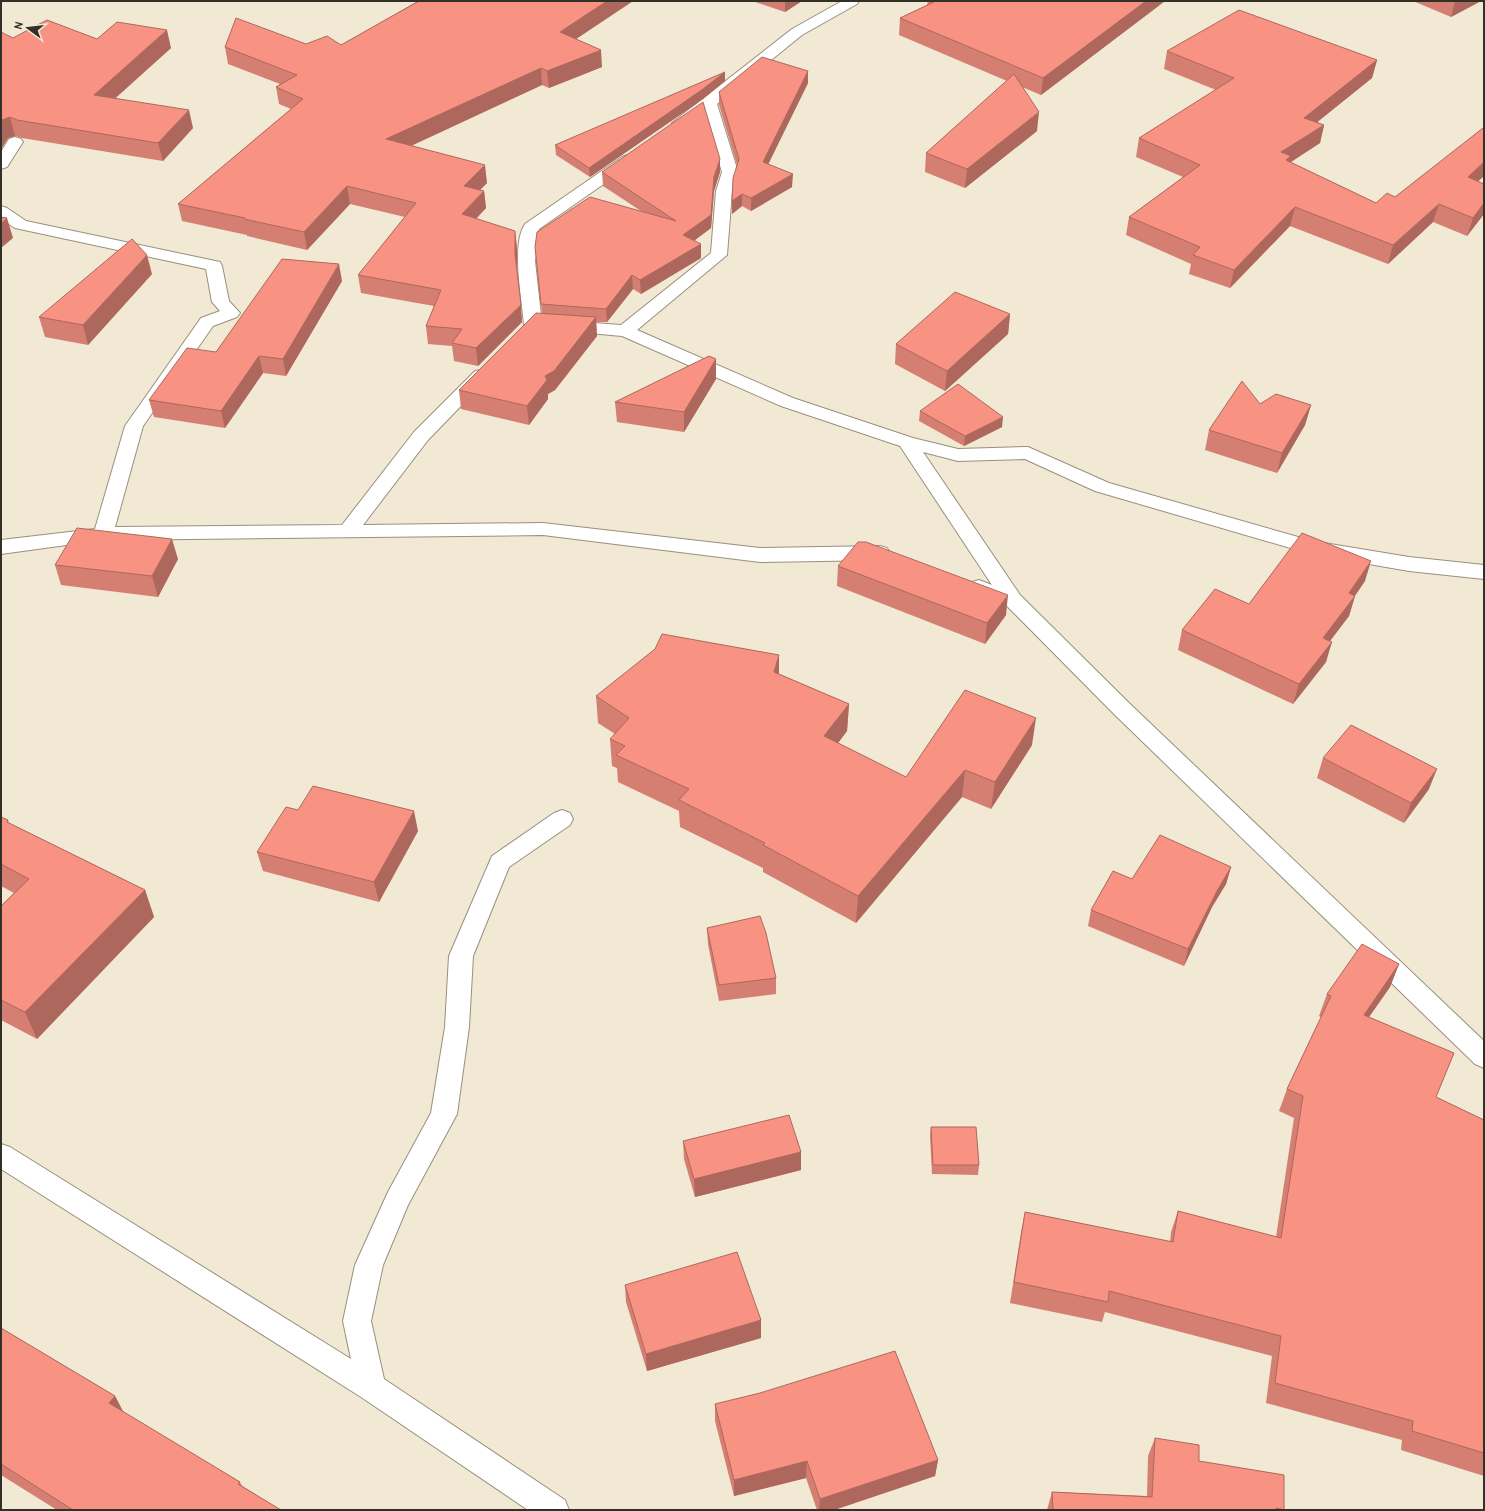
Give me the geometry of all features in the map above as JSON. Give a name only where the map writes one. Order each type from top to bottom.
[{"type":"street","points":[[671,130],[709,103],[797,32],[852,1]]},
{"type":"street","points":[[625,330],[719,255],[724,191],[730,172],[709,103]]},
{"type":"street","points":[[1,164],[15,142]]},
{"type":"street","points":[[639,152],[531,227],[527,238],[527,329],[625,330],[787,402],[907,442],[958,455],[1028,452],[1102,487],[1311,547],[1409,564],[1484,572]]},
{"type":"street","points":[[1,211],[21,225],[214,266],[221,302],[231,313],[207,322],[134,426],[103,534]]},
{"type":"street","points":[[347,532],[422,436],[494,363]]},
{"type":"street","points":[[907,442],[1013,600],[1122,709],[1484,1057]]},
{"type":"street","points":[[1,547],[103,534],[543,529],[760,555],[892,553],[899,556]]},
{"type":"street","points":[[963,581],[1013,600]]},
{"type":"street","points":[[371,1387],[356,1321],[369,1265],[397,1200],[444,1114],[457,1027],[460,956],[500,862],[562,819]]},
{"type":"street","points":[[1,1155],[371,1387],[554,1510]]},
{"type":"building","points":[[419,1],[607,1],[560,32],[601,50],[547,71],[541,68],[386,139],[485,165],[464,186],[484,191],[462,214],[515,231],[515,254],[521,305],[476,348],[452,343],[462,329],[426,326],[441,290],[358,275],[416,203],[347,186],[304,232],[178,204],[303,99],[276,87],[297,75],[225,47],[236,18],[306,44],[327,36],[341,45]]},
{"type":"building","points":[[931,1],[1146,1],[1043,78],[900,18],[934,2]]},
{"type":"building","points":[[1239,10],[1377,60],[1304,118],[1324,125],[1281,152],[1291,156],[1286,160],[1376,203],[1387,193],[1395,197],[1483,128],[1484,162],[1468,177],[1484,184],[1484,203],[1473,218],[1439,204],[1393,245],[1295,207],[1234,270],[1193,255],[1200,247],[1129,217],[1200,165],[1139,138],[1234,78],[1167,51]]},
{"type":"building","points":[[47,20],[97,39],[117,22],[167,30],[94,95],[189,110],[158,143],[17,120],[10,117],[2,120],[1,122],[1,32],[13,38]]},
{"type":"building","points":[[762,57],[808,71],[763,162],[793,174],[751,198],[742,194],[732,201],[733,178],[739,159],[719,92]]},
{"type":"building","points":[[725,72],[703,89],[589,168],[555,145]]},
{"type":"building","points":[[1014,74],[1039,112],[967,169],[926,153]]},
{"type":"building","points":[[703,102],[720,159],[714,177],[711,215],[683,235],[701,244],[640,280],[632,275],[606,309],[541,304],[535,247],[537,232],[590,197],[676,221],[602,172]]},
{"type":"building","points":[[1,217],[7,218],[1,224]]},
{"type":"building","points":[[132,239],[147,255],[83,325],[39,317]]},
{"type":"building","points":[[282,259],[339,264],[283,359],[259,356],[221,411],[149,400],[187,348],[216,352]]},
{"type":"building","points":[[955,292],[1010,314],[947,371],[896,344]]},
{"type":"building","points":[[536,313],[596,317],[554,371],[545,376],[547,380],[527,406],[459,390]]},
{"type":"building","points":[[709,356],[716,359],[684,412],[615,402]]},
{"type":"building","points":[[1242,381],[1260,404],[1276,394],[1311,405],[1282,453],[1209,430]]},
{"type":"building","points":[[958,384],[1003,417],[965,436],[920,411]]},
{"type":"building","points":[[77,528],[172,539],[152,576],[55,565]]},
{"type":"building","points":[[1302,533],[1371,561],[1349,593],[1355,596],[1323,638],[1332,642],[1299,684],[1182,630],[1215,589],[1249,604]]},
{"type":"building","points":[[858,542],[866,542],[1008,595],[987,623],[838,566]]},
{"type":"building","points":[[662,634],[779,655],[774,672],[849,704],[824,736],[906,777],[965,690],[1036,718],[995,782],[965,770],[858,896],[763,845],[765,843],[679,800],[689,789],[616,755],[625,746],[610,739],[629,718],[596,696],[655,649]]},
{"type":"building","points":[[1351,725],[1437,769],[1411,803],[1323,758]]},
{"type":"building","points":[[313,786],[414,811],[374,882],[257,852],[286,807],[298,810]]},
{"type":"building","points":[[1,817],[8,820],[7,822],[145,890],[25,1012],[1,1000],[1,906],[29,879],[1,864]]},
{"type":"building","points":[[1160,835],[1231,867],[1217,891],[1188,949],[1091,910],[1113,871],[1132,879]]},
{"type":"building","points":[[760,916],[766,933],[776,978],[719,985],[707,928]]},
{"type":"building","points":[[1362,944],[1399,964],[1364,1015],[1454,1053],[1436,1097],[1484,1120],[1484,1453],[1412,1431],[1413,1421],[1275,1383],[1281,1336],[1109,1291],[1108,1302],[1014,1282],[1025,1212],[1173,1242],[1178,1211],[1281,1238],[1303,1096],[1287,1089],[1331,996],[1327,994]]},
{"type":"building","points":[[789,1115],[801,1152],[694,1179],[683,1141]]},
{"type":"building","points":[[931,1127],[976,1127],[979,1165],[933,1165]]},
{"type":"building","points":[[737,1252],[761,1320],[646,1354],[625,1285]]},
{"type":"building","points":[[1,1328],[115,1396],[109,1403],[240,1482],[238,1484],[281,1510],[73,1510],[1,1464]]},
{"type":"building","points":[[895,1351],[938,1460],[820,1499],[807,1461],[734,1480],[715,1404],[760,1393]]},
{"type":"building","points":[[1155,1438],[1199,1445],[1199,1461],[1284,1475],[1284,1510],[1276,1508],[1276,1510],[1053,1510],[1052,1492],[1152,1497]]}]
